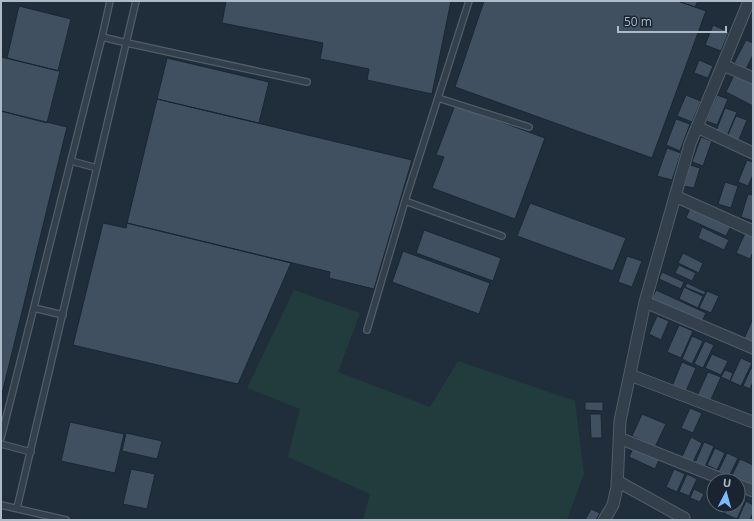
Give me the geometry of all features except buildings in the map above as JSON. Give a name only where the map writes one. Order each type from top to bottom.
[{"type":"street","points":[[604,520],[613,505],[617,487],[620,421],[645,302],[690,144],[749,1]]},
{"type":"street","points":[[723,65],[753,78]]},
{"type":"street","points":[[697,127],[753,153]]},
{"type":"street","points":[[675,196],[753,231]]},
{"type":"street","points":[[645,302],[753,348]]},
{"type":"street","points":[[630,375],[753,422]]},
{"type":"street","points":[[619,438],[707,473]]},
{"type":"street","points":[[617,481],[684,518]]},
{"type":"lane","points":[[1,438],[110,1]]},
{"type":"lane","points":[[17,508],[136,1]]},
{"type":"lane","points":[[367,330],[469,1]]},
{"type":"lane","points":[[102,37],[307,82]]},
{"type":"lane","points":[[438,98],[529,127]]},
{"type":"lane","points":[[71,161],[98,168]]},
{"type":"lane","points":[[406,201],[502,236]]},
{"type":"lane","points":[[34,308],[63,315]]},
{"type":"lane","points":[[1,444],[31,452]]},
{"type":"lane","points":[[1,505],[51,518],[66,520]]},
{"type":"green space","points":[[294,290],[360,313],[338,372],[430,407],[458,361],[575,401],[584,474],[567,520],[363,520],[370,494],[288,457],[300,409],[247,388]]}]
